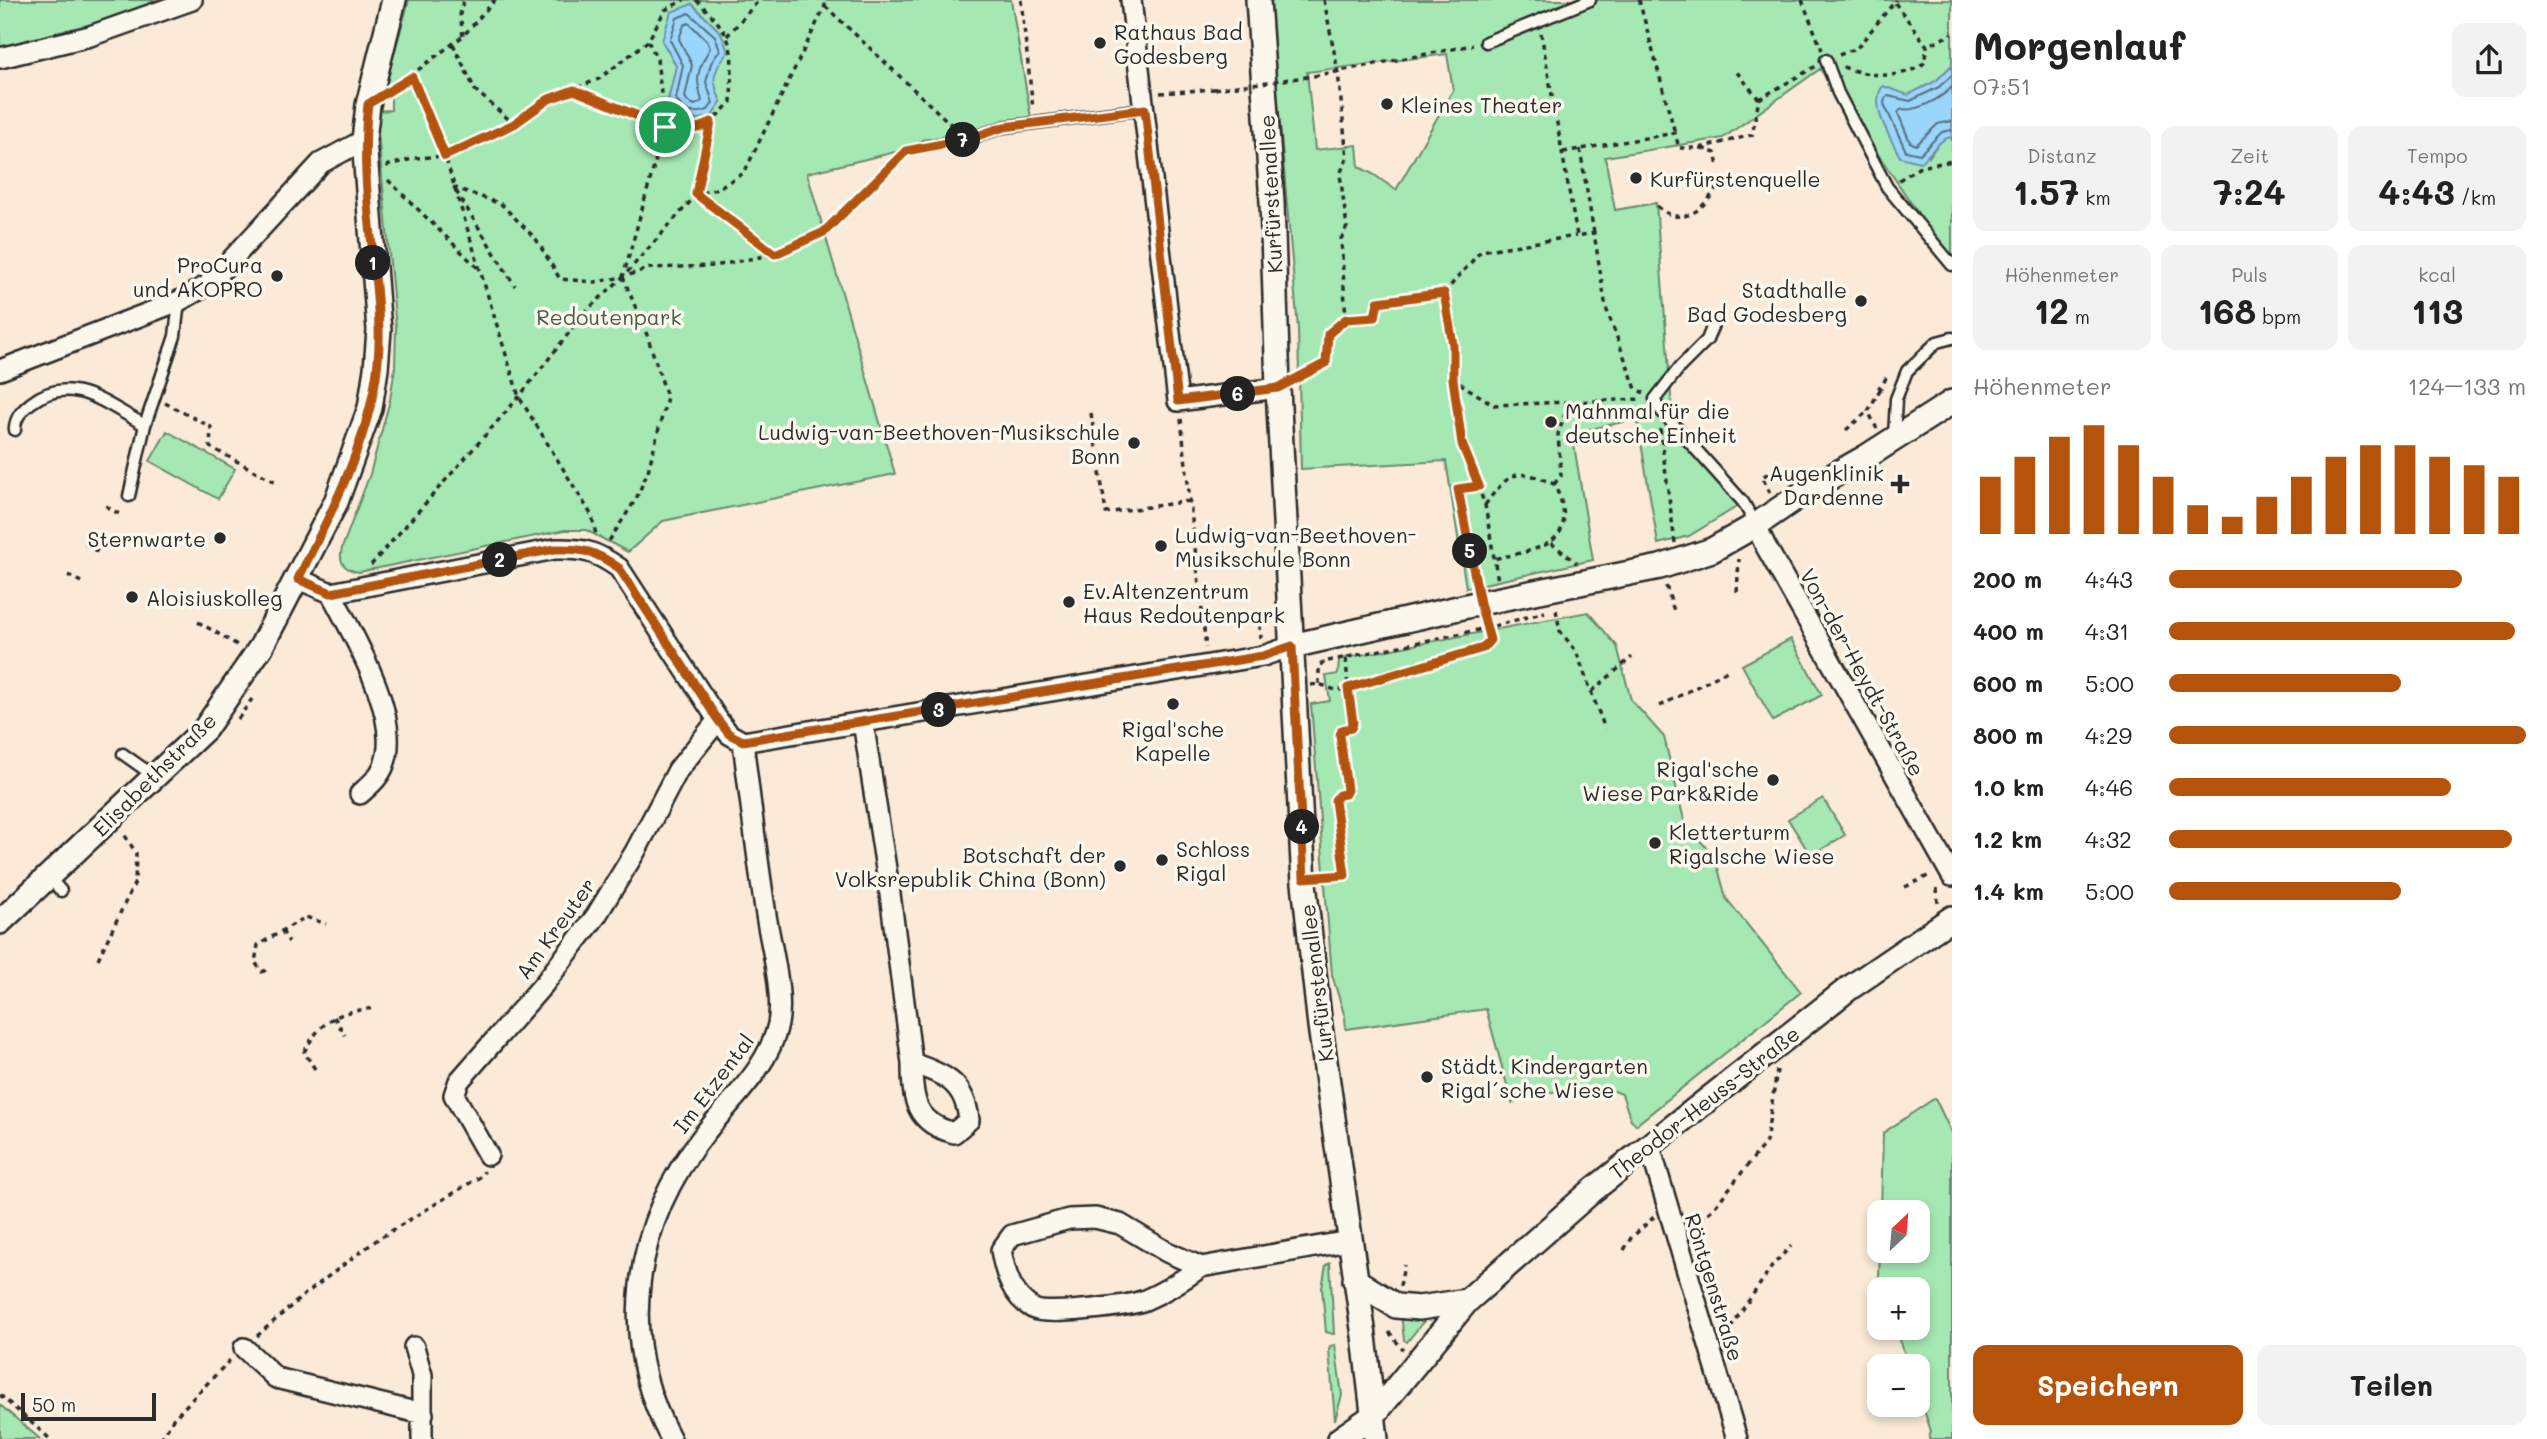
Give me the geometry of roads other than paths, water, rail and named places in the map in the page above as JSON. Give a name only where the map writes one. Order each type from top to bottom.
[{"type":"street","points":[[0,58],[90,36],[192,0]]},
{"type":"street","name":"Elisabethstraße","points":[[0,922],[55,884],[110,819],[205,729],[261,647],[336,502],[370,408],[379,330],[364,140],[368,104],[394,0]]},
{"type":"street","points":[[1131,0],[1178,401],[1278,388]]},
{"type":"street","name":"Kurfürstenallee","points":[[1258,0],[1272,202],[1278,388],[1304,878],[1320,1026],[1376,1439]]},
{"type":"street","points":[[0,370],[179,301],[208,285],[321,163],[364,140]]},
{"type":"street","points":[[298,579],[340,592],[555,549],[578,548],[600,554],[619,568],[718,720],[729,734],[743,741],[1263,656],[1292,646],[1480,603],[1671,564],[1712,550],[1756,525],[1952,402]]},
{"type":"street","name":"Von-der-Heydt-Straße","points":[[1756,525],[1952,877]]},
{"type":"street","points":[[340,592],[384,712],[389,738],[387,758],[380,774],[360,794]]},
{"type":"street","name":"Am Kreuter","points":[[488,1155],[454,1095],[459,1081],[544,984],[596,916],[635,852],[678,770],[718,720]]},
{"type":"street","points":[[863,722],[890,894],[912,1063]]},
{"type":"street","name":"Im Etzental","points":[[671,1439],[642,1363],[638,1307],[641,1268],[652,1225],[665,1194],[688,1155],[758,1069],[773,1041],[778,1022],[779,996],[754,841],[743,741]]},
{"type":"street","name":"Theodor-Heuss-Straße","points":[[1340,1439],[1373,1416],[1466,1301],[1593,1191],[1848,989],[1952,918]]},
{"type":"street","name":"Röntgenstraße","points":[[1650,1147],[1737,1439]]},
{"type":"street","points":[[1201,1266],[1167,1252],[1120,1224],[1095,1218],[1069,1219],[1012,1235],[1001,1250],[1005,1275],[1019,1297],[1035,1310],[1054,1313],[1142,1301],[1179,1284],[1201,1266],[1349,1241]]},
{"type":"street","points":[[1355,1280],[1396,1306],[1419,1308],[1466,1301]]},
{"type":"street","points":[[414,1347],[422,1375],[422,1439]]},
{"type":"street","points":[[244,1348],[276,1378],[423,1414]]},
{"type":"lane","points":[[1486,42],[1590,0]]},
{"type":"lane","points":[[1826,61],[1838,93],[1887,187],[1952,265]]},
{"type":"lane","points":[[968,139],[1004,127],[1144,102]]},
{"type":"lane","points":[[129,496],[145,425],[175,336],[179,301]]},
{"type":"lane","points":[[1713,325],[1707,340],[1680,368],[1656,403],[1743,502],[1756,525]]},
{"type":"lane","points":[[1890,441],[1896,399],[1907,370],[1937,342],[1952,338]]},
{"type":"lane","points":[[15,430],[15,424],[26,407],[58,388],[79,390],[145,425]]},
{"type":"lane","points":[[123,754],[154,776]]},
{"type":"water","points":[[692,4],[721,33],[728,52],[715,76],[721,102],[712,116],[697,120],[682,117],[668,101],[676,66],[662,41],[671,12]]},
{"type":"water","points":[[1952,65],[1952,137],[1943,140],[1920,162],[1900,157],[1879,112],[1879,94],[1883,86],[1908,95],[1936,81]]},
{"type":"place","name":"Rathaus Bad Godesberg","points":[[1100,43]]},
{"type":"place","name":"Kleines Theater","points":[[1387,104]]},
{"type":"place","name":"Kurfürstenquelle","points":[[1636,178]]},
{"type":"place","name":"ProCura und AKOPRO","points":[[277,276]]},
{"type":"place","name":"Stadthalle Bad Godesberg","points":[[1861,301]]},
{"type":"place","name":"Mahnmal für die deutsche Einheit","points":[[1551,422]]},
{"type":"place","name":"Ludwig-van-Beethoven-Musikschule Bonn","points":[[1134,443]]},
{"type":"place","name":"Augenklinik Dardenne","points":[[1900,484]]},
{"type":"place","name":"Sternwarte","points":[[220,538]]},
{"type":"place","name":"Ludwig-van-Beethoven- Musikschule Bonn","points":[[1161,546]]},
{"type":"place","name":"Aloisiuskolleg","points":[[132,597]]},
{"type":"place","name":"Ev.Altenzentrum Haus Redoutenpark","points":[[1069,602]]},
{"type":"place","name":"Rigal'sche Kapelle","points":[[1173,704]]},
{"type":"place","name":"Rigal'sche Wiese Park&Ride","points":[[1773,780]]},
{"type":"place","name":"Kletterturm Rigalsche Wiese","points":[[1655,843]]},
{"type":"place","name":"Schloss Rigal","points":[[1162,860]]},
{"type":"place","name":"Botschaft der Volksrepublik China (Bonn)","points":[[1120,866]]},
{"type":"place","name":"Städt. Kindergarten Rigal´sche Wiese","points":[[1427,1077]]},
{"type":"park label","name":"Redoutenpark","points":[[609,316]]}]
